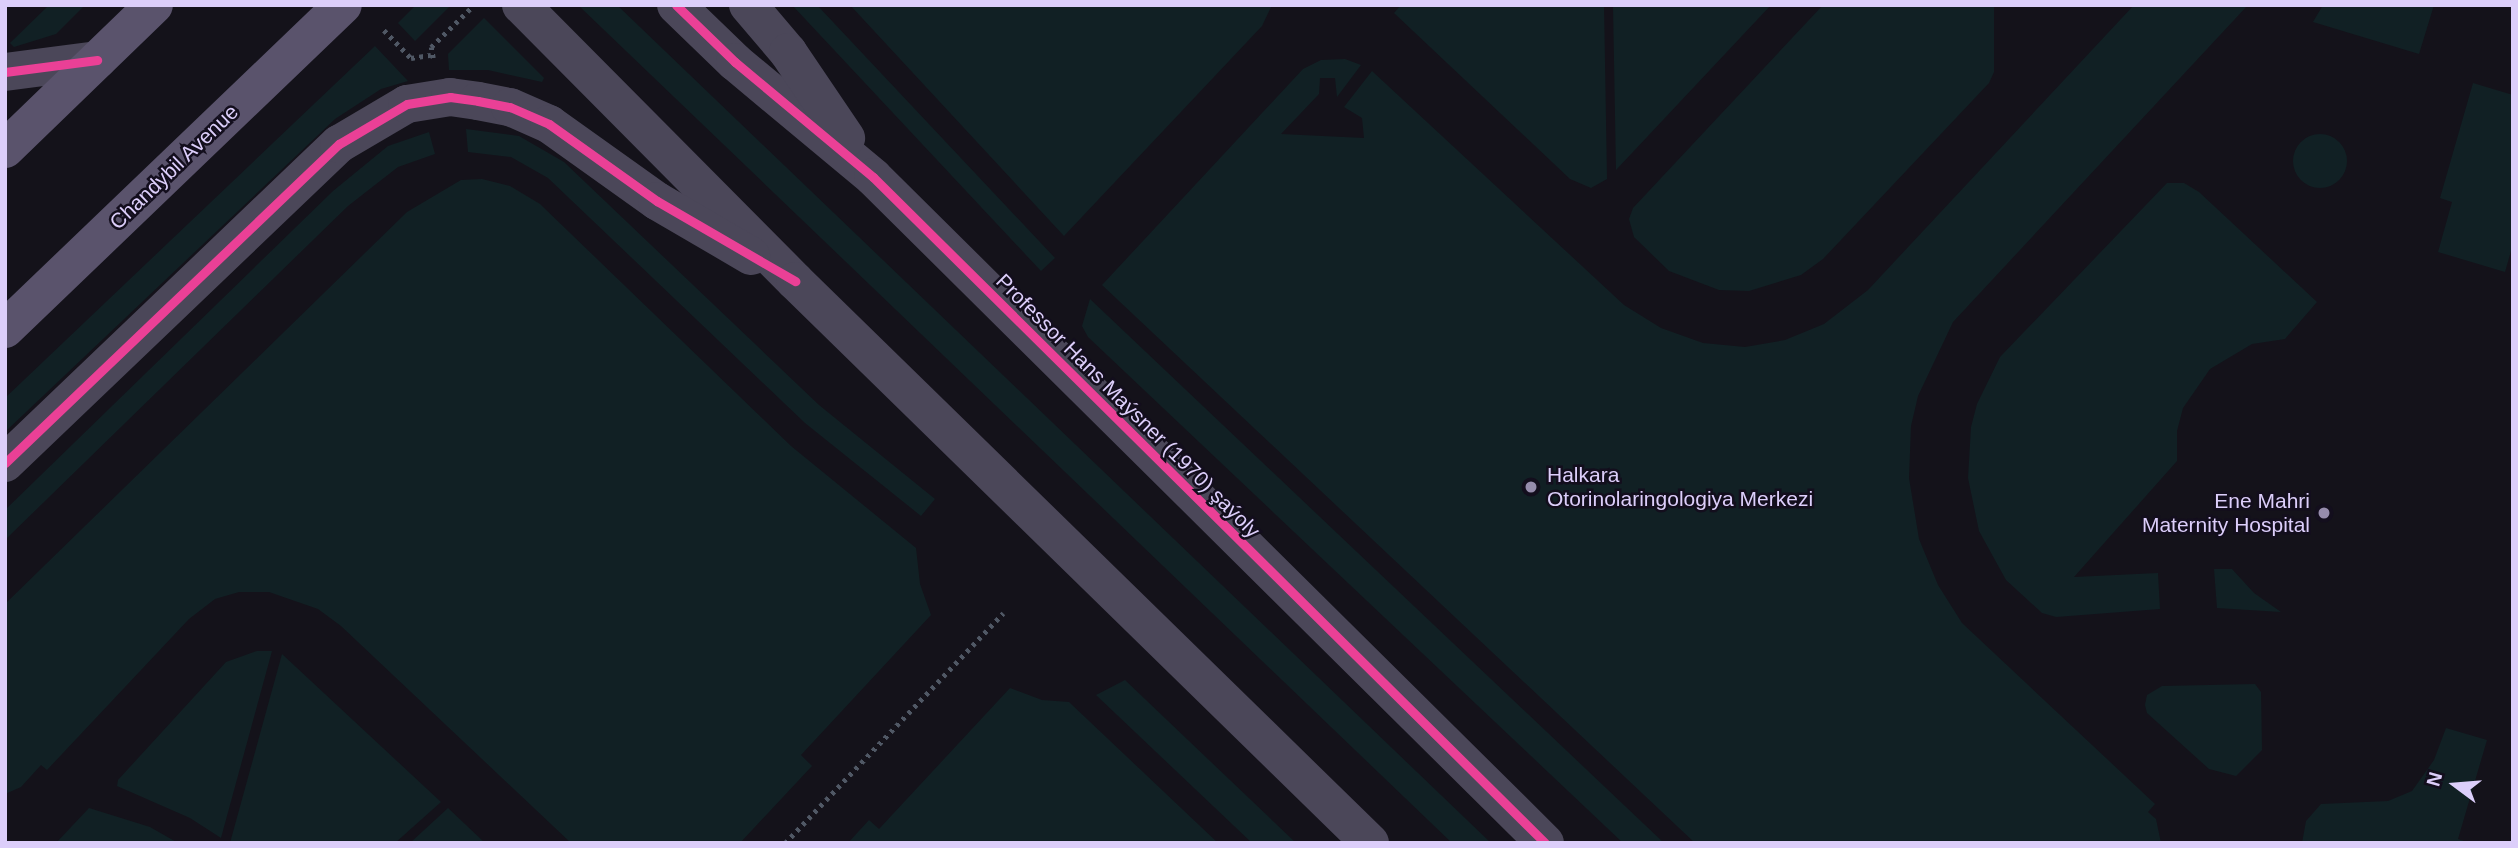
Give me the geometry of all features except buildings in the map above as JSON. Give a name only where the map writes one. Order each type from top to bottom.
[{"type":"main road","points":[[5,149],[154,5]]},
{"type":"main road","name":"Chandybil Avenue","points":[[5,328],[343,5]]},
{"type":"street","points":[[522,5],[795,281],[1370,843]]},
{"type":"street","name":"Professor Hans Maýsner (1970) şaýoly","points":[[676,5],[735,62],[873,177],[1545,843]]},
{"type":"street","points":[[748,5],[788,52],[873,177]]},
{"type":"street","points":[[5,72],[97,60]]},
{"type":"street","points":[[5,463],[339,144],[407,104],[450,97],[510,107],[549,124],[657,201],[795,281]]},
{"type":"path","points":[[434,66],[431,47],[471,8]]},
{"type":"path","points":[[384,30],[411,58],[432,55]]},
{"type":"path","points":[[785,843],[1003,613]]},
{"type":"shaded area","points":[[49,5],[85,5],[56,34],[14,47],[10,43]]},
{"type":"shaded area","points":[[416,5],[451,5],[415,41],[398,23]]},
{"type":"shaded area","points":[[578,5],[617,5],[1491,843],[1452,843]]},
{"type":"shaded area","points":[[792,5],[817,5],[1055,258],[1041,271]]},
{"type":"shaded area","points":[[850,5],[1272,5],[1262,26],[1064,236]]},
{"type":"shaded area","points":[[1401,5],[1604,5],[1607,179],[1591,188],[1570,179],[1394,13]]},
{"type":"shaded area","points":[[1613,5],[1771,5],[1616,170]]},
{"type":"shaded area","points":[[1823,5],[1994,5],[1994,72],[1989,83],[1823,259],[1801,275],[1749,291],[1719,290],[1669,271],[1634,237],[1629,219],[1633,208]]},
{"type":"shaded area","points":[[2134,5],[2248,5],[1953,322],[1918,396],[1911,426],[1909,478],[1919,539],[1938,585],[1962,623],[2155,804],[2148,812],[2156,819],[2161,843],[1695,843],[1102,285],[1303,69],[1321,60],[1345,59],[1361,65],[1337,97],[1335,78],[1320,78],[1319,94],[1281,134],[1364,138],[1362,118],[1344,107],[1372,71],[1624,305],[1661,328],[1703,343],[1745,347],[1785,340],[1824,324],[1868,290]]},
{"type":"shaded area","points":[[2323,5],[2434,5],[2419,54],[2313,22]]},
{"type":"shaded area","points":[[484,18],[544,78],[542,82],[488,70],[449,70],[448,54]]},
{"type":"shaded area","points":[[375,46],[408,81],[381,89],[335,119],[5,432],[5,398]]},
{"type":"shaded area","points":[[2473,83],[2513,95],[2513,244],[2505,272],[2438,252],[2452,202],[2440,198]]},
{"type":"shaded area","points":[[466,129],[519,136],[564,162],[819,405],[935,499],[921,516],[805,423],[548,178],[511,157],[468,152]]},
{"type":"shaded area","points":[[429,132],[435,154],[398,167],[348,206],[5,540],[5,510],[333,191],[388,146]]},
{"type":"shaded area","points":[[2320,134],[2339,142],[2347,161],[2339,180],[2320,188],[2301,180],[2293,161],[2301,142]]},
{"type":"shaded area","points":[[482,179],[510,186],[540,204],[791,446],[916,548],[920,584],[931,615],[801,755],[812,766],[740,843],[571,843],[341,626],[318,609],[269,592],[239,592],[215,599],[189,619],[47,770],[41,765],[21,787],[5,794],[5,604],[407,212],[461,180]]},
{"type":"shaded area","points":[[2167,183],[2184,183],[2199,192],[2317,302],[2285,339],[2252,344],[2210,369],[2183,408],[2177,431],[2177,461],[2074,577],[2158,573],[2160,609],[2056,617],[2042,613],[2006,580],[1979,531],[1968,478],[1971,427],[1977,404],[2000,357]]},
{"type":"shaded area","points":[[1090,299],[1664,843],[1623,843],[1088,337],[1082,326]]},
{"type":"shaded area","points":[[2214,569],[2232,569],[2254,593],[2281,612],[2217,608]]},
{"type":"shaded area","points":[[257,651],[272,651],[221,838],[190,818],[117,786],[118,780],[226,662]]},
{"type":"shaded area","points":[[282,654],[441,802],[395,843],[230,843]]},
{"type":"shaded area","points":[[1125,680],[1296,843],[1252,843],[1096,695]]},
{"type":"shaded area","points":[[2255,684],[2261,692],[2262,750],[2236,776],[2209,769],[2147,713],[2145,705],[2147,695],[2162,686]]},
{"type":"shaded area","points":[[1010,688],[1042,700],[1069,702],[1218,843],[848,843],[869,820],[879,829]]},
{"type":"shaded area","points":[[2446,728],[2487,740],[2458,839],[2470,843],[2302,843],[2306,821],[2321,804],[2388,801],[2412,791],[2434,760]]},
{"type":"shaded area","points":[[89,808],[150,827],[178,843],[56,843]]},
{"type":"shaded area","points":[[448,808],[485,843],[410,843]]},
{"type":"cycle path","points":[[676,5],[735,62],[873,177],[1545,843]]},
{"type":"cycle path","points":[[5,72],[97,60]]},
{"type":"cycle path","points":[[5,463],[339,144],[407,104],[450,97],[510,107],[549,124],[657,201],[795,281]]},
{"type":"place","name":"Halkara Otorinolaringologiya Merkezi","points":[[1531,487]]},
{"type":"place","name":"Ene Mahri Maternity Hospital","points":[[2324,513]]}]
